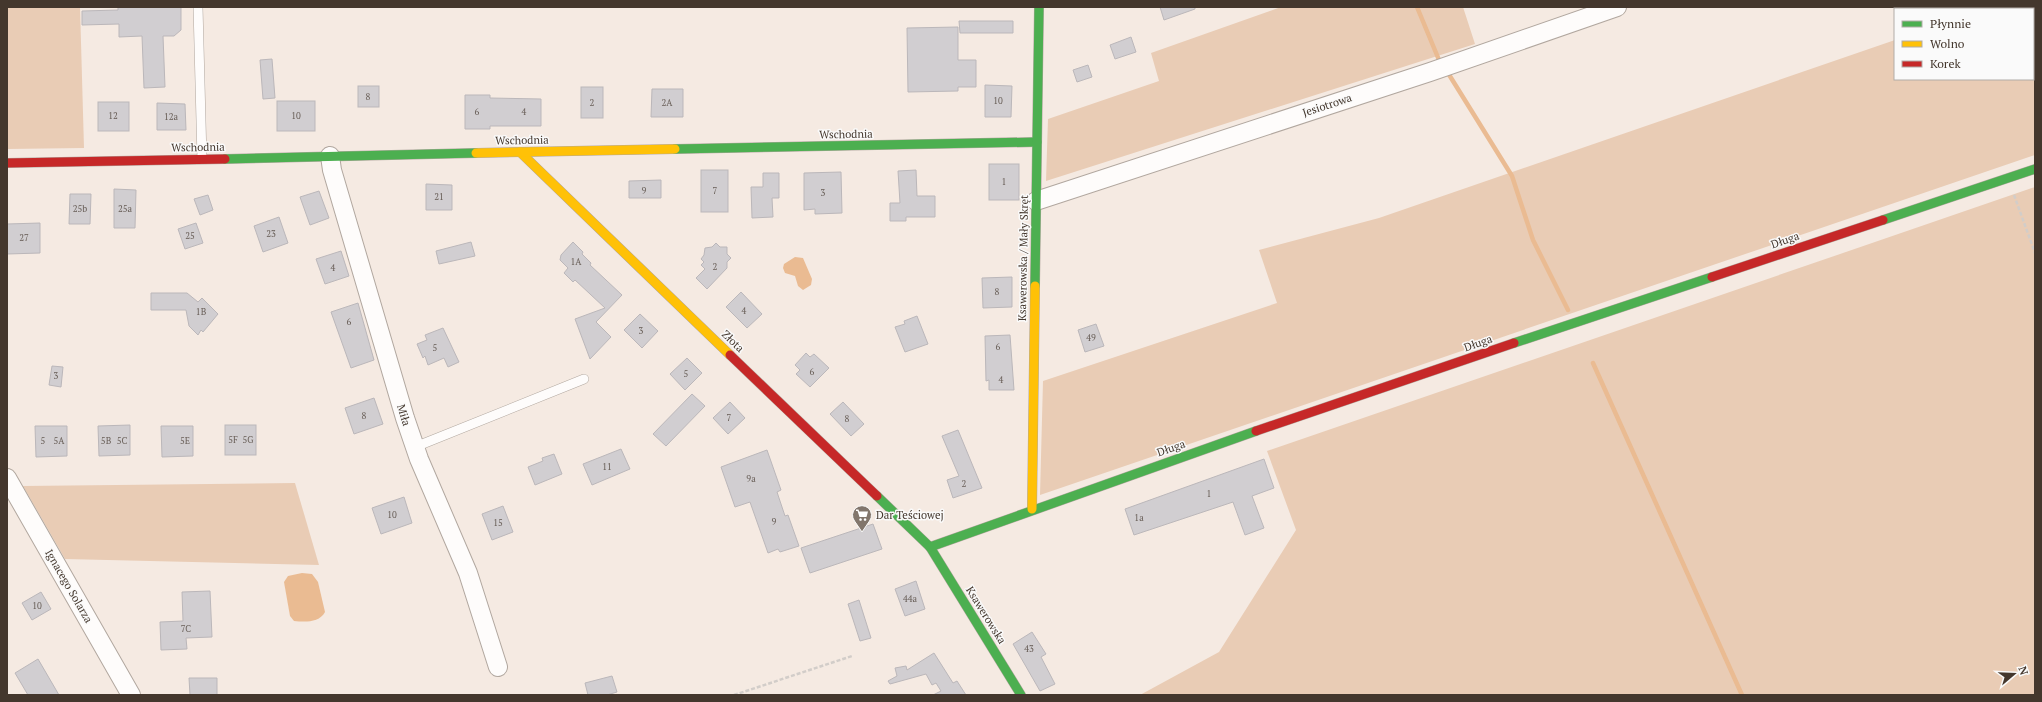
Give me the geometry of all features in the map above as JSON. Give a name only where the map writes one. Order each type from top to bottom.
[{"type":"street","name":"Ksawerowska / Mały Skręt","points":[[1032,509],[1039,7]]},
{"type":"street","name":"Jesiotrowa","points":[[1036,201],[1430,72],[1617,7]]},
{"type":"street","name":"Wschodnia","points":[[7,163],[1037,142]]},
{"type":"street","name":"Złota","points":[[520,152],[930,547]]},
{"type":"street","name":"Miła","points":[[330,156],[332,170],[414,447],[468,573],[498,667]]},
{"type":"street","name":"Długa","points":[[930,547],[1032,509],[1324,408],[2035,169]]},
{"type":"street","name":"Ignacego Solarza","points":[[7,478],[131,695]]},
{"type":"street","name":"Ksawerowska","points":[[930,547],[1021,695]]},
{"type":"lane","points":[[198,7],[202,159]]},
{"type":"lane","points":[[414,447],[584,379]]},
{"type":"path","points":[[2008,178],[2035,253]]},
{"type":"path","points":[[734,695],[852,656]]},
{"type":"shaded area","points":[[7,7],[80,7],[84,148],[7,149]]},
{"type":"shaded area","points":[[1281,7],[1463,7],[1475,44],[1046,181],[1048,119],[1159,81],[1151,53]]},
{"type":"shaded area","points":[[2035,7],[2035,155],[1040,495],[1043,381],[1277,303],[1259,250],[1379,218],[1894,40],[1894,80],[2034,80],[2034,8],[1990,8]]},
{"type":"shaded area","points":[[2035,187],[2035,695],[1140,695],[1219,652],[1296,530],[1267,451]]},
{"type":"shaded area","points":[[795,257],[803,258],[812,279],[811,285],[803,290],[798,286],[795,276],[785,273],[783,268],[784,264]]},
{"type":"shaded area","points":[[295,483],[319,565],[65,559],[23,486]]},
{"type":"shaded area","points":[[302,573],[312,574],[318,582],[325,612],[322,616],[315,620],[303,622],[294,621],[290,616],[284,582],[288,576]]},
{"type":"building","points":[[118,7],[181,7],[181,30],[174,36],[163,36],[165,87],[144,88],[142,36],[119,37],[119,24],[82,25],[82,11],[118,10]]},
{"type":"building","points":[[1160,7],[1195,7],[1195,9],[1164,20]]},
{"type":"building","points":[[959,21],[1013,21],[1013,33],[960,33]]},
{"type":"building","points":[[958,27],[958,60],[976,60],[976,87],[958,87],[958,91],[908,92],[907,28]]},
{"type":"building","points":[[1131,37],[1136,52],[1115,59],[1110,45]]},
{"type":"building","points":[[272,59],[275,98],[263,99],[260,60]]},
{"type":"building","points":[[1088,65],[1092,77],[1077,82],[1073,70]]},
{"type":"building","points":[[985,85],[1012,86],[1011,117],[985,117]]},
{"type":"building","points":[[358,86],[379,86],[379,107],[358,107]]},
{"type":"building","points":[[581,87],[603,87],[603,118],[581,118]]},
{"type":"building","points":[[652,89],[683,89],[683,117],[651,117]]},
{"type":"building","points":[[465,95],[490,95],[490,98],[541,99],[541,126],[490,126],[490,129],[465,129]]},
{"type":"building","points":[[277,101],[315,101],[315,131],[277,131]]},
{"type":"building","points":[[98,102],[129,102],[129,131],[98,131]]},
{"type":"building","points":[[157,103],[185,104],[186,130],[157,130]]},
{"type":"building","points":[[989,164],[1019,164],[1019,200],[989,200]]},
{"type":"building","points":[[701,170],[728,170],[728,212],[701,212]]},
{"type":"building","points":[[916,170],[917,196],[935,196],[935,217],[906,217],[906,221],[890,221],[890,203],[900,203],[898,171]]},
{"type":"building","points":[[841,172],[842,213],[815,214],[815,209],[804,210],[804,173]]},
{"type":"building","points":[[763,173],[779,173],[779,198],[772,198],[773,217],[752,218],[751,187],[763,187]]},
{"type":"building","points":[[661,180],[661,198],[629,198],[629,181]]},
{"type":"building","points":[[426,184],[452,185],[452,210],[426,210]]},
{"type":"building","points":[[114,189],[136,190],[135,228],[114,228]]},
{"type":"building","points":[[319,191],[329,218],[310,225],[300,197]]},
{"type":"building","points":[[70,194],[91,194],[90,224],[69,224]]},
{"type":"building","points":[[208,195],[213,210],[200,215],[194,199]]},
{"type":"building","points":[[279,217],[288,243],[263,252],[254,226]]},
{"type":"building","points":[[40,223],[40,253],[7,254],[7,224]]},
{"type":"building","points":[[196,223],[203,243],[185,249],[178,229]]},
{"type":"building","points":[[471,242],[475,256],[439,264],[436,251]]},
{"type":"building","points":[[573,242],[583,252],[582,254],[591,263],[590,265],[622,295],[596,322],[611,337],[590,359],[575,319],[605,308],[575,280],[573,282],[564,273],[568,268],[560,260],[561,255]]},
{"type":"building","points":[[716,243],[720,247],[727,247],[727,254],[731,258],[727,262],[727,268],[707,289],[696,278],[705,269],[701,265],[704,262],[701,259],[704,255],[705,248],[712,247]]},
{"type":"building","points":[[341,251],[349,276],[325,284],[316,259]]},
{"type":"building","points":[[1012,277],[1012,307],[983,308],[982,278]]},
{"type":"building","points":[[741,292],[762,314],[747,328],[726,307]]},
{"type":"building","points":[[151,293],[187,293],[198,302],[202,298],[218,314],[203,332],[201,330],[198,335],[189,326],[186,310],[151,310]]},
{"type":"building","points":[[358,303],[374,360],[351,368],[331,312]]},
{"type":"building","points":[[640,314],[658,331],[642,348],[624,330]]},
{"type":"building","points":[[917,316],[928,344],[905,352],[895,327],[905,324],[904,321]]},
{"type":"building","points":[[1096,324],[1104,346],[1085,352],[1078,330]]},
{"type":"building","points":[[443,328],[459,362],[448,367],[444,358],[428,365],[425,356],[423,358],[417,344],[427,340],[425,335]]},
{"type":"building","points":[[1010,335],[1014,390],[989,390],[989,380],[986,381],[985,336]]},
{"type":"building","points":[[806,353],[810,357],[814,354],[829,368],[810,387],[796,374],[800,370],[795,365]]},
{"type":"building","points":[[687,358],[702,373],[685,390],[670,374]]},
{"type":"building","points":[[52,366],[63,367],[61,387],[49,385]]},
{"type":"building","points":[[692,394],[705,406],[666,446],[653,434]]},
{"type":"building","points":[[374,398],[383,424],[354,434],[345,408]]},
{"type":"building","points":[[730,402],[745,418],[728,434],[713,418]]},
{"type":"building","points":[[843,402],[864,424],[851,436],[830,414]]},
{"type":"building","points":[[130,425],[130,455],[99,456],[98,426]]},
{"type":"building","points":[[225,425],[256,425],[256,455],[225,455]]},
{"type":"building","points":[[35,426],[67,426],[67,456],[36,457]]},
{"type":"building","points":[[161,426],[193,426],[193,456],[162,457]]},
{"type":"building","points":[[958,430],[982,488],[953,498],[947,480],[959,476],[942,436]]},
{"type":"building","points":[[621,449],[630,469],[592,485],[583,464]]},
{"type":"building","points":[[767,450],[781,490],[777,492],[785,516],[788,515],[799,546],[780,552],[778,549],[768,553],[750,502],[735,507],[721,467]]},
{"type":"building","points":[[554,454],[562,474],[535,485],[528,467],[543,461],[542,458]]},
{"type":"building","points":[[1264,459],[1274,488],[1252,496],[1264,528],[1245,535],[1233,502],[1134,535],[1125,509]]},
{"type":"building","points":[[404,497],[412,523],[381,534],[372,508]]},
{"type":"building","points":[[503,506],[513,532],[492,540],[482,514]]},
{"type":"building","points":[[873,524],[882,549],[810,573],[801,548]]},
{"type":"building","points":[[916,581],[925,609],[905,616],[895,589]]},
{"type":"building","points":[[210,591],[212,637],[186,638],[187,649],[161,650],[160,622],[183,621],[182,592]]},
{"type":"building","points":[[41,592],[51,609],[32,620],[22,603]]},
{"type":"building","points":[[859,600],[871,638],[860,641],[848,604]]},
{"type":"building","points":[[1032,632],[1046,654],[1041,657],[1055,684],[1040,691],[1013,644]]},
{"type":"building","points":[[934,653],[953,683],[957,681],[966,695],[933,695],[941,691],[936,683],[932,685],[926,674],[890,684],[888,681],[897,676],[895,668],[906,666],[907,670]]},
{"type":"building","points":[[38,659],[59,695],[28,695],[15,673]]},
{"type":"building","points":[[612,676],[617,692],[607,695],[588,695],[585,683]]},
{"type":"building","points":[[189,678],[217,678],[217,695],[190,695]]},
{"type":"waterway","points":[[1417,7],[1439,60]]},
{"type":"waterway","points":[[1448,73],[1512,176],[1533,240],[1568,310]]},
{"type":"waterway","points":[[1593,363],[1742,695]]},
{"type":"traffic: fast","points":[[1035,286],[1039,7]]},
{"type":"traffic: fast","points":[[675,149],[1037,142]]},
{"type":"traffic: fast","points":[[225,159],[476,153]]},
{"type":"traffic: fast","points":[[1883,220],[2035,169]]},
{"type":"traffic: fast","points":[[1514,343],[1712,277]]},
{"type":"traffic: fast","points":[[930,547],[1256,431]]},
{"type":"traffic: fast","points":[[877,496],[930,547],[1021,695]]},
{"type":"traffic: slow","points":[[476,153],[675,149]]},
{"type":"traffic: slow","points":[[520,152],[730,355]]},
{"type":"traffic: slow","points":[[1032,509],[1035,286]]},
{"type":"traffic: jam","points":[[7,163],[225,159]]},
{"type":"traffic: jam","points":[[1712,277],[1883,220]]},
{"type":"traffic: jam","points":[[1256,431],[1514,343]]},
{"type":"traffic: jam","points":[[730,355],[877,496]]},
{"type":"place","name":"Dar Teściowej","points":[[862,532]]}]
